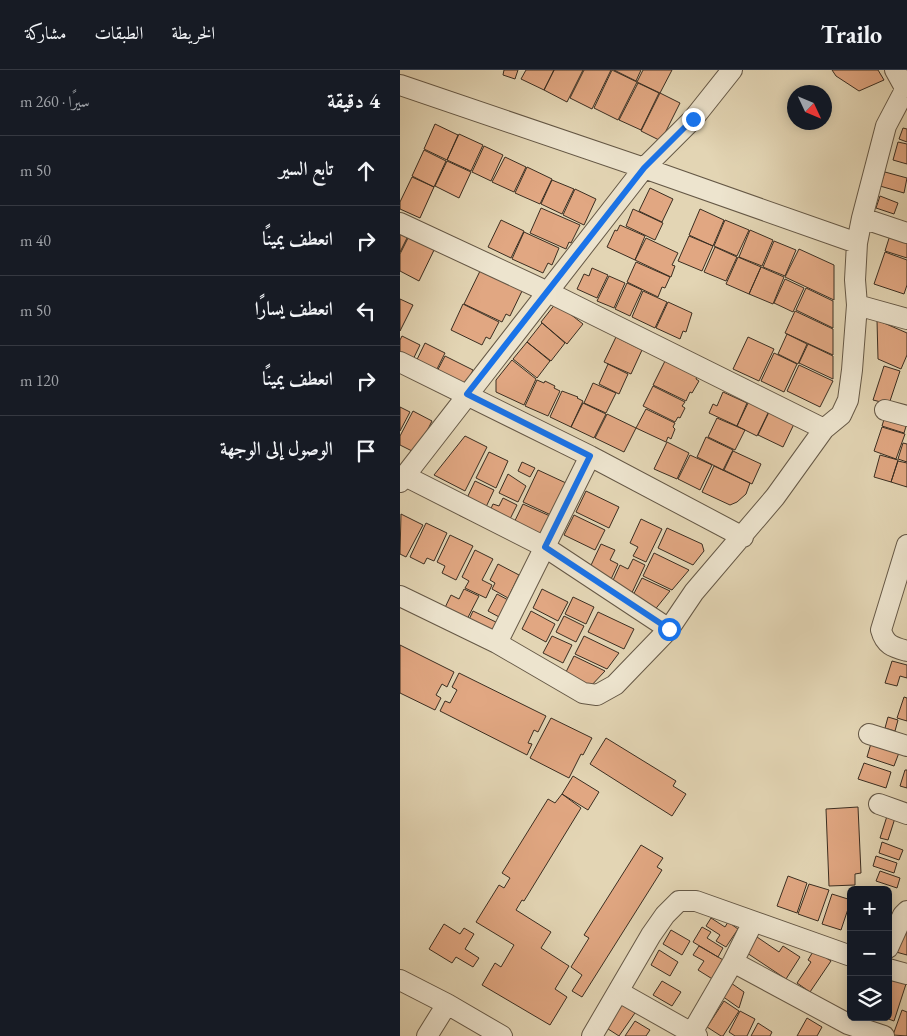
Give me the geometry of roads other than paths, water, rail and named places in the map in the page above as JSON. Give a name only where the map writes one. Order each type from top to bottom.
[{"type":"street","points":[[400,596],[497,643],[582,693],[597,695],[615,685],[669,629],[694,592],[776,497],[824,430],[841,415],[848,400],[857,305],[855,280],[857,243],[886,126],[906,87],[895,70]]},
{"type":"street","points":[[669,629],[545,547],[402,479],[644,168],[693,119],[727,71]]},
{"type":"street","points":[[404,84],[857,243]]},
{"type":"street","points":[[862,218],[907,233]]},
{"type":"street","points":[[400,223],[548,292],[824,430]]},
{"type":"street","points":[[857,305],[907,319]]},
{"type":"street","points":[[400,362],[590,456],[743,537]]},
{"type":"street","points":[[885,410],[907,416]]},
{"type":"street","points":[[497,643],[590,456]]},
{"type":"street","points":[[905,556],[881,630],[883,639],[890,645],[907,651]]},
{"type":"street","points":[[869,734],[907,746]]},
{"type":"street","points":[[878,804],[907,814]]},
{"type":"street","points":[[592,1036],[651,935],[665,915],[679,901],[696,901],[847,955]]},
{"type":"street","points":[[892,940],[907,912]]},
{"type":"street","points":[[619,992],[692,1035],[753,922]]},
{"type":"street","points":[[733,962],[846,1026],[884,1036]]},
{"type":"street","points":[[892,970],[907,974]]},
{"type":"street","points":[[400,980],[447,1004],[502,1036]]},
{"type":"street","points":[[427,1036],[447,1004]]}]
